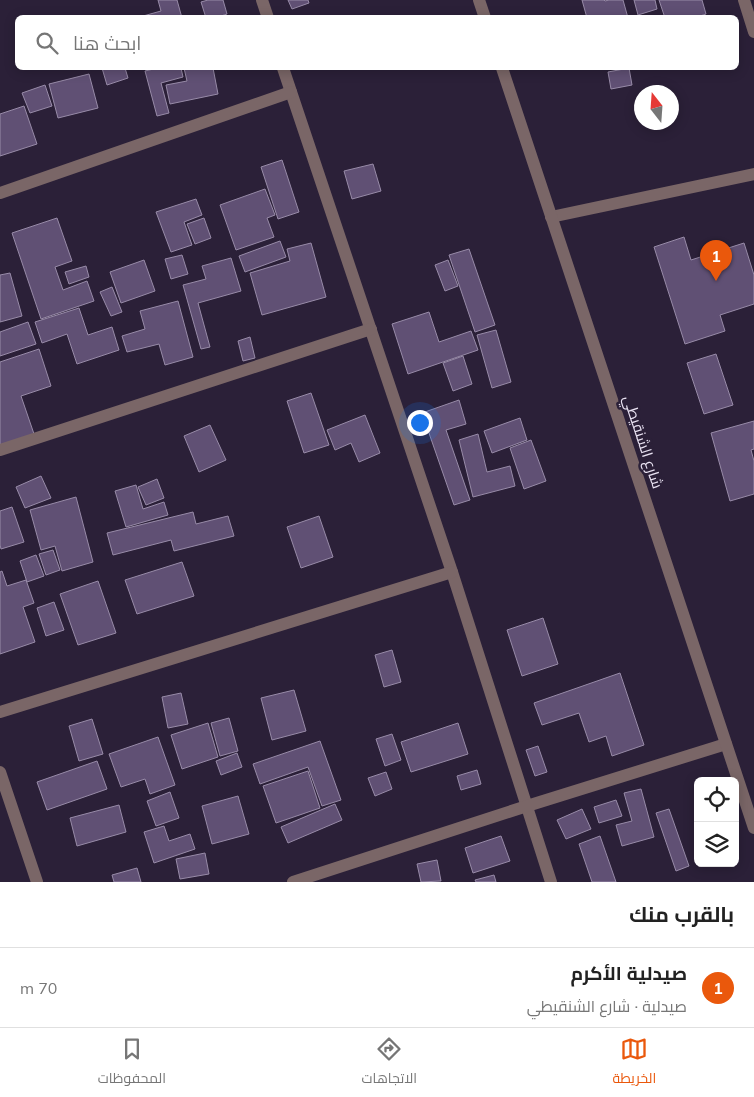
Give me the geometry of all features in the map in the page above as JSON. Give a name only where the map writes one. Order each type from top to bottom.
[{"type":"street","points":[[262,0],[267,15]]},
{"type":"street","points":[[479,0],[484,15]]},
{"type":"street","points":[[744,0],[754,32]]},
{"type":"street","points":[[284,70],[452,572],[551,882]]},
{"type":"street","name":"شارع الشنقيطي","points":[[503,70],[754,828]]},
{"type":"street","points":[[0,193],[291,92]]},
{"type":"street","points":[[551,217],[754,174]]},
{"type":"street","points":[[0,450],[370,329]]},
{"type":"street","points":[[0,712],[452,572]]},
{"type":"street","points":[[293,882],[726,744]]},
{"type":"street","points":[[0,772],[37,882]]},
{"type":"building","points":[[158,0],[177,0],[181,15],[147,15],[161,11]]},
{"type":"building","points":[[223,0],[227,14],[205,15],[201,2]]},
{"type":"building","points":[[288,0],[308,0],[309,3],[292,9]]},
{"type":"building","points":[[582,0],[623,0],[627,15],[586,15]]},
{"type":"building","points":[[634,0],[655,0],[657,9],[638,15]]},
{"type":"building","points":[[659,0],[702,0],[706,14],[703,15],[664,15]]},
{"type":"building","points":[[103,70],[126,70],[128,78],[107,85]]},
{"type":"building","points":[[181,70],[183,77],[161,83],[169,113],[157,116],[145,71]]},
{"type":"building","points":[[184,70],[213,70],[218,94],[170,104],[166,85],[187,81]]},
{"type":"building","points":[[629,70],[632,85],[611,89],[608,72]]},
{"type":"building","points":[[89,74],[98,108],[58,118],[49,84]]},
{"type":"building","points":[[45,85],[52,106],[30,113],[22,93]]},
{"type":"building","points":[[24,106],[37,144],[0,156],[0,114]]},
{"type":"building","points":[[282,160],[299,212],[278,219],[261,167]]},
{"type":"building","points":[[373,164],[381,191],[352,199],[344,171]]},
{"type":"building","points":[[265,189],[275,215],[267,218],[274,237],[236,250],[220,205]]},
{"type":"building","points":[[196,199],[202,215],[184,222],[192,245],[171,252],[156,212]]},
{"type":"building","points":[[57,218],[72,261],[55,267],[63,290],[87,281],[94,301],[41,319],[12,233]]},
{"type":"building","points":[[204,218],[211,238],[195,244],[187,224]]},
{"type":"building","points":[[684,237],[691,260],[744,243],[754,275],[754,304],[720,315],[725,331],[685,344],[654,247]]},
{"type":"building","points":[[280,241],[286,257],[245,272],[239,256]]},
{"type":"building","points":[[311,243],[326,297],[262,315],[250,273],[290,261],[287,249]]},
{"type":"building","points":[[469,249],[495,325],[475,332],[449,255]]},
{"type":"building","points":[[182,255],[188,274],[171,279],[165,259]]},
{"type":"building","points":[[231,258],[241,291],[198,303],[210,347],[201,349],[183,285],[206,279],[202,266]]},
{"type":"building","points":[[144,260],[155,291],[121,303],[110,272]]},
{"type":"building","points":[[448,260],[458,286],[445,291],[435,265]]},
{"type":"building","points":[[86,266],[89,277],[69,284],[65,272]]},
{"type":"building","points":[[10,273],[22,316],[0,322],[0,275]]},
{"type":"building","points":[[112,287],[122,312],[111,316],[100,292]]},
{"type":"building","points":[[178,301],[193,357],[165,365],[159,344],[127,352],[122,336],[145,329],[140,311]]},
{"type":"building","points":[[79,308],[88,335],[112,327],[119,350],[77,364],[67,334],[42,343],[35,322]]},
{"type":"building","points":[[429,312],[439,342],[471,331],[478,350],[408,374],[392,324]]},
{"type":"building","points":[[28,322],[36,344],[0,356],[0,332]]},
{"type":"building","points":[[496,330],[511,382],[492,388],[477,335]]},
{"type":"building","points":[[250,337],[255,358],[243,361],[238,341]]},
{"type":"building","points":[[39,349],[51,386],[21,396],[34,434],[1,446],[0,362]]},
{"type":"building","points":[[716,354],[733,405],[704,414],[687,363]]},
{"type":"building","points":[[463,356],[472,384],[453,391],[443,363]]},
{"type":"building","points":[[311,393],[329,445],[304,453],[287,401]]},
{"type":"building","points":[[459,400],[466,424],[446,430],[470,500],[454,505],[422,413]]},
{"type":"building","points":[[365,415],[380,453],[359,462],[351,443],[335,450],[327,430]]},
{"type":"building","points":[[520,418],[527,440],[492,453],[484,431]]},
{"type":"building","points":[[754,421],[754,449],[751,450],[754,461],[754,494],[730,501],[711,433]]},
{"type":"building","points":[[210,425],[226,460],[199,472],[184,436]]},
{"type":"building","points":[[478,434],[487,472],[510,466],[515,486],[473,497],[459,440]]},
{"type":"building","points":[[531,440],[546,481],[524,489],[510,448]]},
{"type":"building","points":[[41,476],[51,498],[25,508],[16,487]]},
{"type":"building","points":[[157,479],[164,498],[146,505],[138,487]]},
{"type":"building","points":[[136,485],[143,509],[164,502],[168,515],[126,527],[115,491]]},
{"type":"building","points":[[76,497],[93,562],[62,571],[55,546],[41,550],[30,510]]},
{"type":"building","points":[[12,507],[24,542],[1,549],[0,511]]},
{"type":"building","points":[[193,512],[196,524],[228,516],[234,536],[174,551],[171,540],[113,555],[107,533]]},
{"type":"building","points":[[319,516],[333,557],[301,568],[287,527]]},
{"type":"building","points":[[53,550],[60,570],[46,575],[39,554]]},
{"type":"building","points":[[36,555],[44,576],[27,582],[20,561]]},
{"type":"building","points":[[182,562],[194,596],[137,614],[125,580]]},
{"type":"building","points":[[2,571],[7,586],[26,580],[34,603],[23,607],[35,642],[0,654],[0,572]]},
{"type":"building","points":[[98,581],[116,633],[78,645],[60,594]]},
{"type":"building","points":[[54,602],[64,630],[46,636],[37,608]]},
{"type":"building","points":[[543,618],[558,664],[522,676],[507,630]]},
{"type":"building","points":[[392,650],[401,682],[384,687],[375,655]]},
{"type":"building","points":[[620,673],[644,745],[612,756],[606,736],[589,742],[579,713],[542,725],[534,703]]},
{"type":"building","points":[[294,690],[306,731],[272,740],[261,698]]},
{"type":"building","points":[[181,693],[188,724],[168,728],[162,697]]},
{"type":"building","points":[[229,718],[238,751],[220,756],[211,723]]},
{"type":"building","points":[[92,719],[103,754],[79,761],[69,726]]},
{"type":"building","points":[[208,723],[218,757],[182,769],[171,735]]},
{"type":"building","points":[[458,723],[468,754],[411,772],[401,742]]},
{"type":"building","points":[[392,734],[401,760],[385,766],[376,739]]},
{"type":"building","points":[[158,737],[175,785],[150,794],[145,779],[121,787],[109,754]]},
{"type":"building","points":[[320,741],[341,800],[322,806],[308,767],[260,784],[253,764]]},
{"type":"building","points":[[538,746],[547,772],[535,776],[526,750]]},
{"type":"building","points":[[237,753],[242,767],[221,775],[216,761]]},
{"type":"building","points":[[97,761],[107,789],[47,810],[37,782]]},
{"type":"building","points":[[477,770],[481,784],[461,790],[457,776]]},
{"type":"building","points":[[308,771],[320,808],[276,823],[263,786]]},
{"type":"building","points":[[386,772],[392,789],[375,796],[368,778]]},
{"type":"building","points":[[641,789],[654,837],[622,846],[616,825],[632,821],[624,793]]},
{"type":"building","points":[[170,792],[179,818],[156,826],[147,801]]},
{"type":"building","points":[[238,796],[249,834],[212,844],[202,806]]},
{"type":"building","points":[[616,800],[622,816],[599,823],[594,807]]},
{"type":"building","points":[[335,804],[342,820],[288,843],[281,827]]},
{"type":"building","points":[[119,805],[126,832],[77,846],[70,818]]},
{"type":"building","points":[[582,809],[591,829],[566,839],[557,820]]},
{"type":"building","points":[[669,809],[689,866],[676,871],[656,813]]},
{"type":"building","points":[[164,826],[169,841],[190,834],[195,849],[154,863],[144,832]]},
{"type":"building","points":[[501,836],[510,861],[473,873],[465,848]]},
{"type":"building","points":[[600,836],[616,882],[592,882],[579,844]]},
{"type":"building","points":[[205,853],[209,874],[180,879],[176,859]]},
{"type":"building","points":[[437,860],[441,881],[421,882],[417,864]]},
{"type":"building","points":[[137,868],[141,882],[114,882],[112,875]]},
{"type":"building","points":[[494,875],[496,882],[476,882],[475,880]]},
{"type":"place","name":"صيدلية الأكرم","points":[[716,281]]}]
